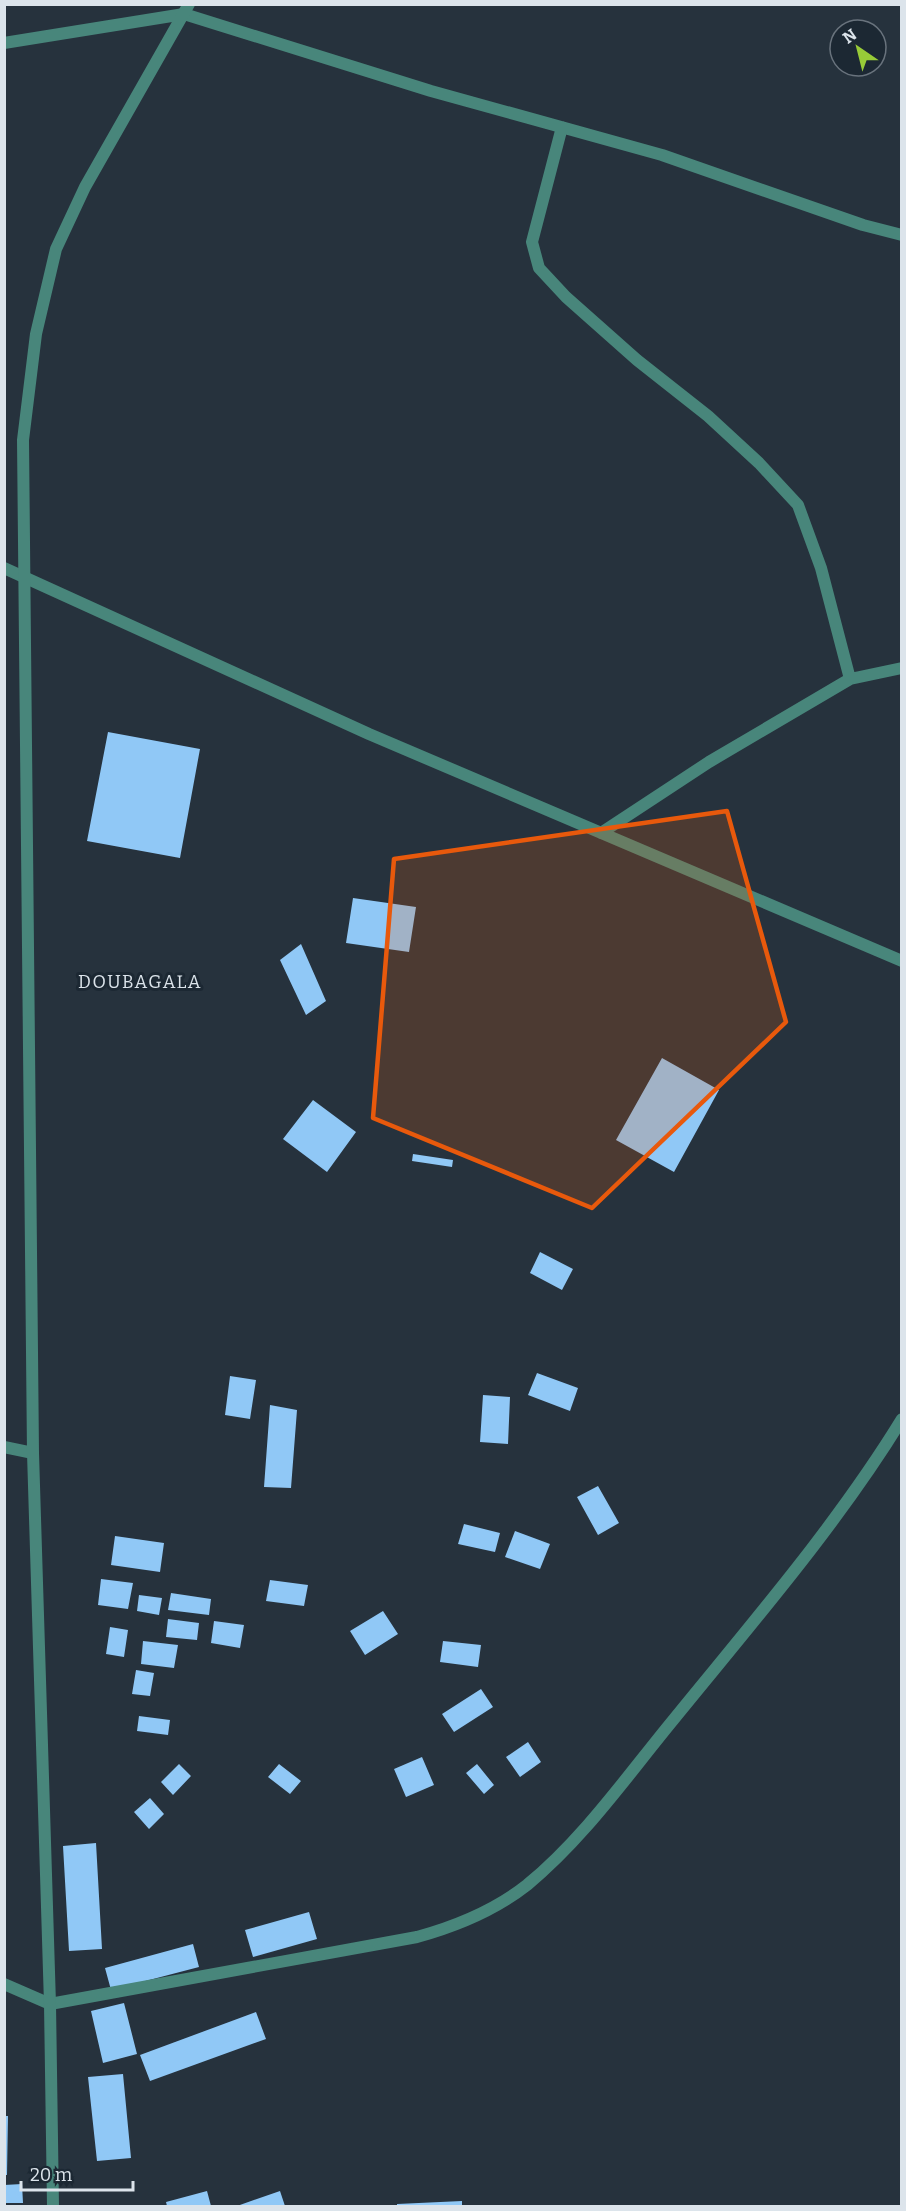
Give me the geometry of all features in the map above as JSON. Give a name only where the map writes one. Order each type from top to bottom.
[{"type":"street","points":[[53,2206],[50,2004],[33,1453],[23,440],[36,334],[56,249],[85,187],[186,9]]},
{"type":"street","points":[[4,43],[186,9],[431,91],[662,155],[863,225],[902,236]]},
{"type":"street","points":[[562,127],[532,242],[539,268],[566,297],[637,360],[708,416],[759,463],[798,505],[821,568],[850,679]]},
{"type":"street","points":[[4,568],[369,734],[902,961]]},
{"type":"street","points":[[601,833],[709,762],[809,706],[850,679],[902,668]]},
{"type":"street","points":[[4,1984],[50,2004],[417,1937],[453,1927],[490,1909],[525,1886],[556,1860],[584,1830],[726,1655],[871,1469],[902,1419]]},
{"type":"street","points":[[4,1447],[33,1453]]},
{"type":"highlighted area","points":[[727,811],[786,1022],[592,1208],[373,1118],[394,859]]},
{"type":"building","points":[[108,732],[200,749],[180,858],[87,841]]},
{"type":"building","points":[[353,898],[416,907],[409,952],[346,943]]},
{"type":"building","points":[[301,944],[326,1001],[306,1015],[280,960]]},
{"type":"building","points":[[662,1058],[719,1090],[674,1172],[616,1140]]},
{"type":"building","points":[[313,1100],[356,1132],[327,1172],[283,1139]]},
{"type":"building","points":[[413,1154],[453,1160],[452,1167],[412,1161]]},
{"type":"building","points":[[540,1252],[573,1269],[562,1290],[530,1273]]},
{"type":"building","points":[[537,1373],[578,1388],[570,1411],[528,1395]]},
{"type":"building","points":[[230,1376],[256,1380],[250,1419],[225,1415]]},
{"type":"building","points":[[483,1395],[510,1397],[508,1444],[480,1442]]},
{"type":"building","points":[[270,1405],[297,1410],[291,1488],[264,1487]]},
{"type":"building","points":[[598,1486],[619,1523],[598,1535],[577,1497]]},
{"type":"building","points":[[464,1524],[500,1533],[495,1552],[458,1544]]},
{"type":"building","points":[[515,1531],[550,1544],[540,1569],[505,1557]]},
{"type":"building","points":[[115,1536],[164,1543],[160,1572],[111,1565]]},
{"type":"building","points":[[101,1579],[133,1583],[128,1609],[98,1605]]},
{"type":"building","points":[[270,1580],[308,1585],[304,1606],[266,1601]]},
{"type":"building","points":[[171,1593],[211,1599],[209,1615],[168,1610]]},
{"type":"building","points":[[139,1595],[162,1598],[159,1615],[137,1611]]},
{"type":"building","points":[[383,1611],[398,1634],[365,1655],[350,1631]]},
{"type":"building","points":[[168,1619],[199,1623],[197,1640],[166,1637]]},
{"type":"building","points":[[214,1621],[244,1625],[240,1648],[211,1643]]},
{"type":"building","points":[[110,1627],[128,1630],[124,1657],[106,1654]]},
{"type":"building","points":[[143,1641],[178,1645],[174,1668],[141,1664]]},
{"type":"building","points":[[443,1641],[481,1645],[478,1667],[440,1662]]},
{"type":"building","points":[[136,1670],[154,1673],[150,1696],[132,1694]]},
{"type":"building","points":[[481,1689],[493,1707],[454,1732],[442,1714]]},
{"type":"building","points":[[139,1716],[170,1720],[168,1735],[137,1731]]},
{"type":"building","points":[[528,1742],[541,1762],[520,1777],[506,1757]]},
{"type":"building","points":[[422,1757],[434,1785],[406,1797],[394,1769]]},
{"type":"building","points":[[179,1764],[191,1776],[173,1795],[161,1782]]},
{"type":"building","points":[[279,1764],[301,1781],[290,1794],[268,1777]]},
{"type":"building","points":[[477,1764],[494,1785],[484,1794],[466,1773]]},
{"type":"building","points":[[150,1798],[164,1814],[149,1829],[134,1812]]},
{"type":"building","points":[[96,1843],[102,1949],[69,1951],[63,1846]]},
{"type":"building","points":[[309,1912],[317,1939],[253,1957],[245,1930]]},
{"type":"building","points":[[193,1944],[199,1967],[111,1990],[105,1968]]},
{"type":"building","points":[[124,2003],[137,2054],[103,2063],[91,2011]]},
{"type":"building","points":[[256,2012],[266,2039],[150,2081],[140,2055]]},
{"type":"building","points":[[123,2074],[131,2158],[97,2161],[88,2077]]},
{"type":"building","points":[[4,2116],[8,2116],[7,2175],[4,2175]]},
{"type":"building","points":[[22,2184],[23,2203],[4,2203],[4,2185]]},
{"type":"building","points":[[207,2191],[211,2206],[167,2206],[166,2202]]},
{"type":"building","points":[[280,2191],[285,2206],[237,2206]]},
{"type":"building","points":[[462,2201],[462,2206],[397,2206],[397,2204]]},
{"type":"district","name":"DOUBAGALA","points":[[140,982]]}]
